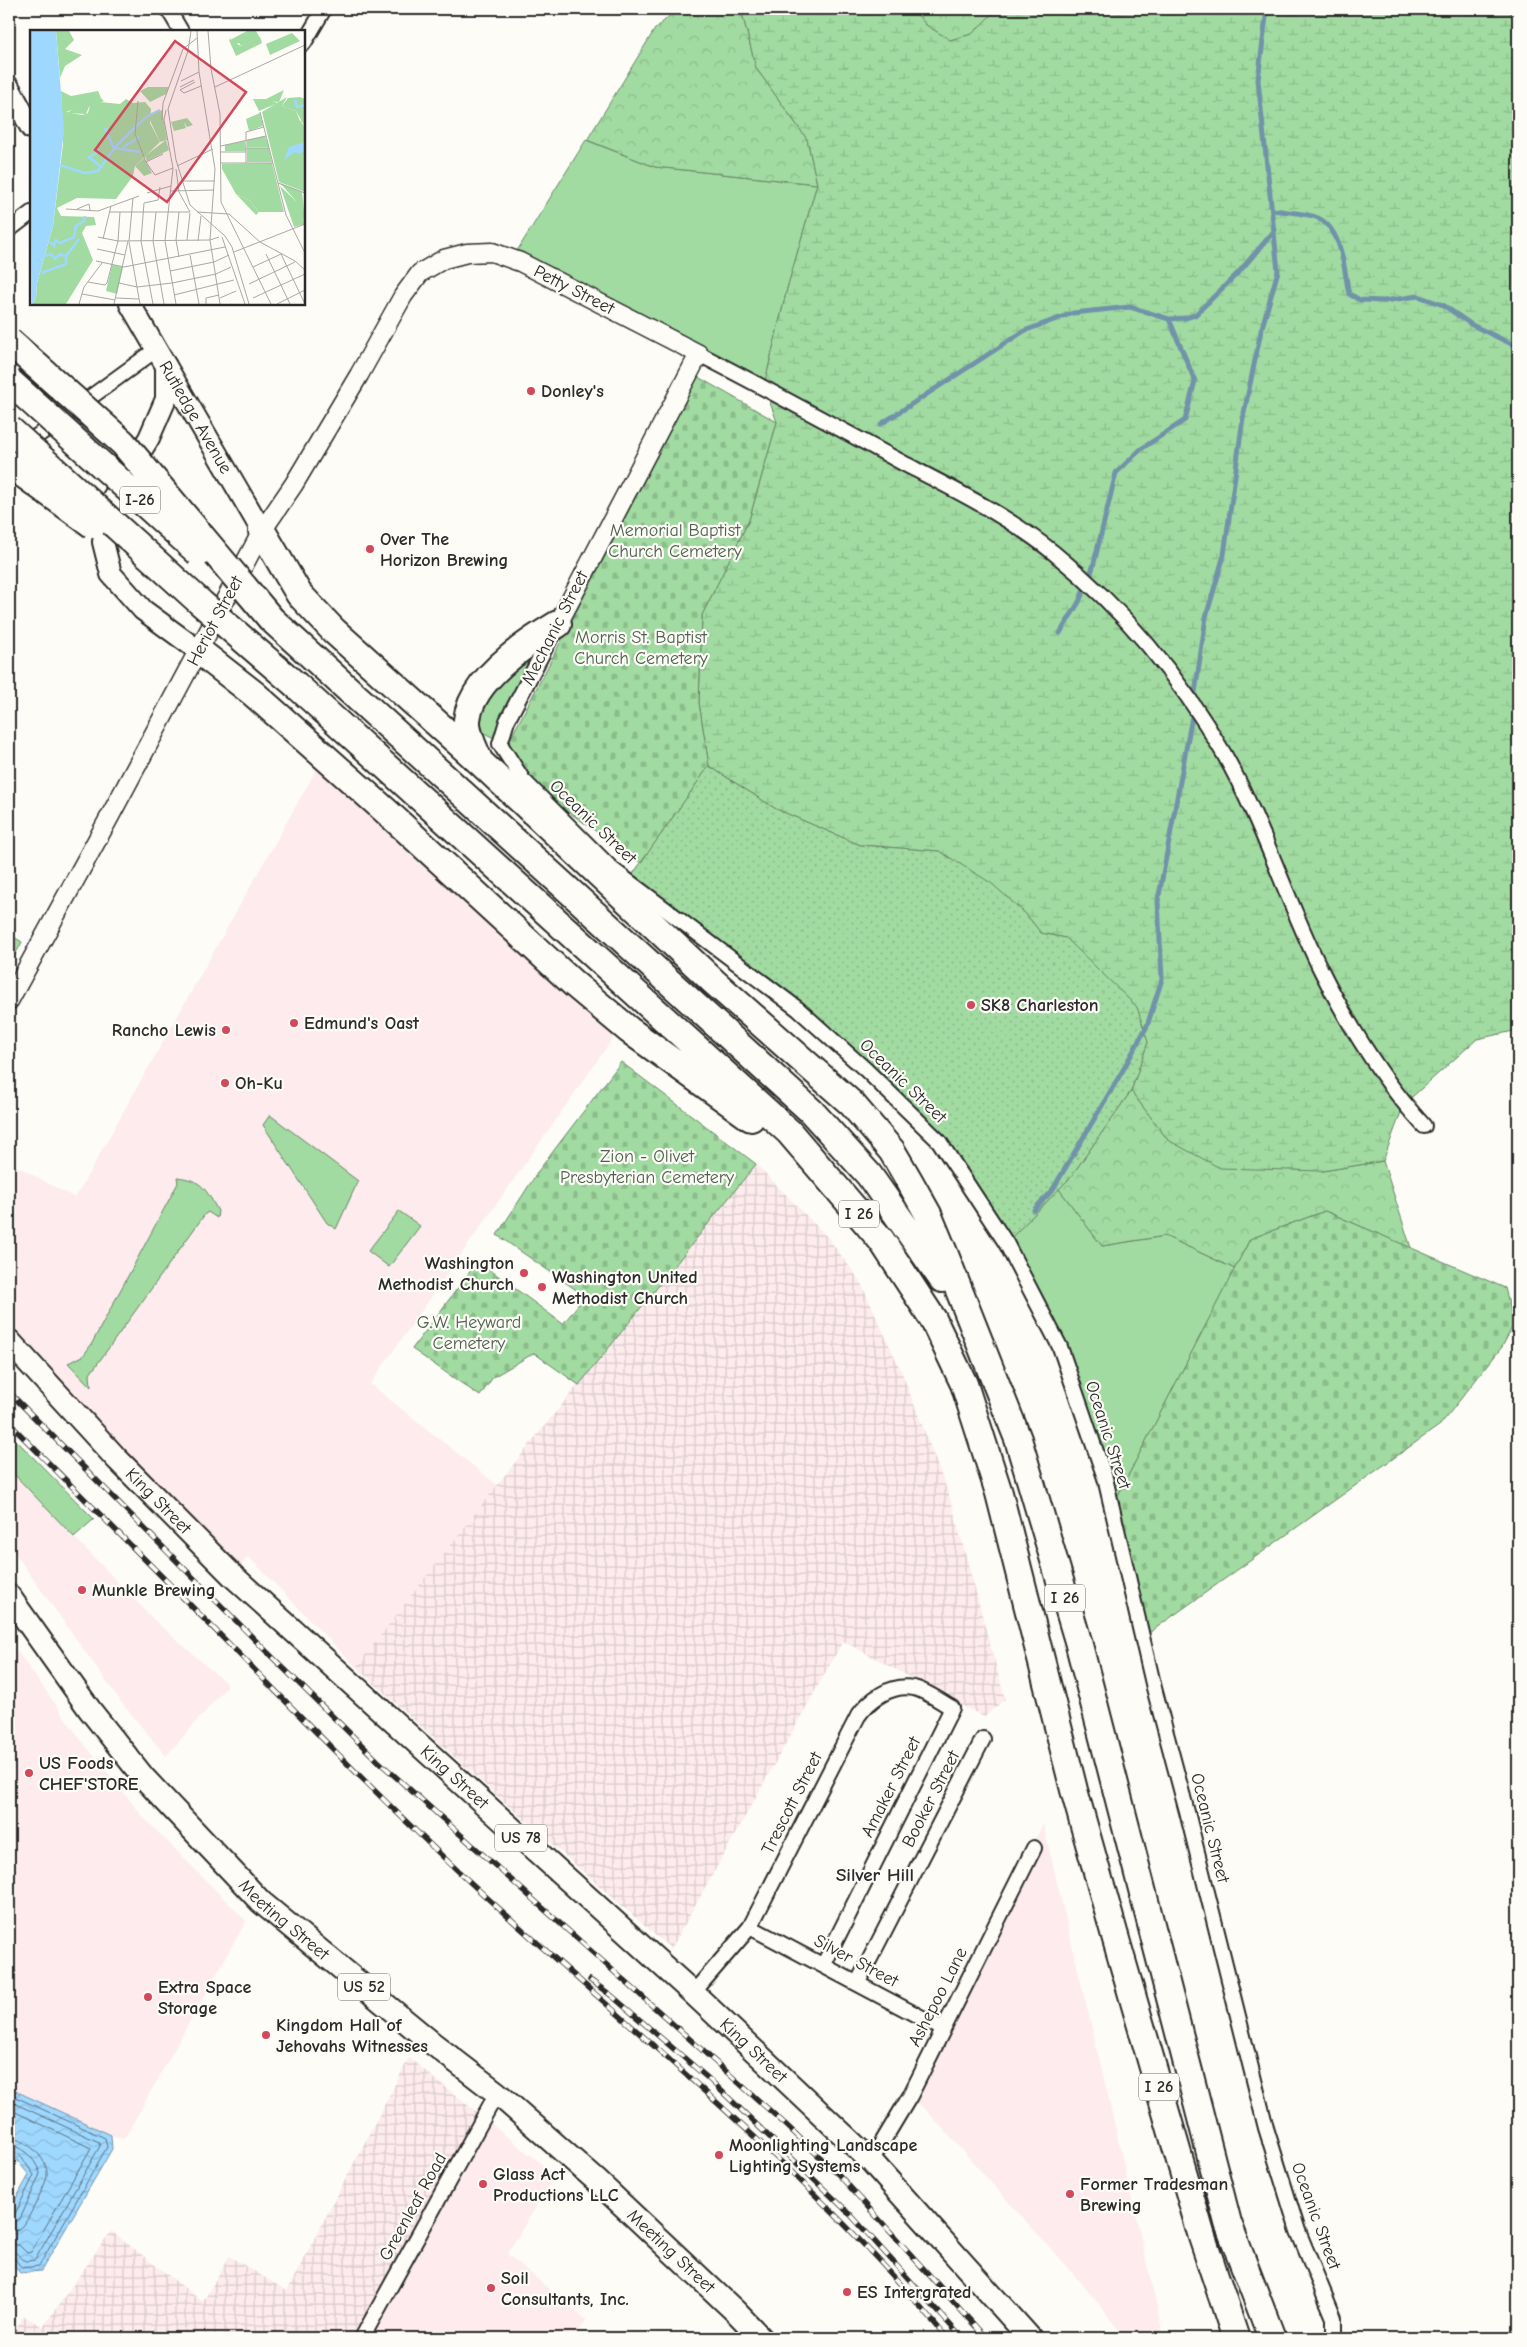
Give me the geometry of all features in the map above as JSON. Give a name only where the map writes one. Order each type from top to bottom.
[{"type":"highway","points":[[9,341],[123,444],[271,619]]},
{"type":"highway","name":"I-26","points":[[9,381],[312,656]]},
{"type":"highway","name":"I-26","points":[[9,429],[201,603],[296,685]]},
{"type":"highway","points":[[9,464],[201,603]]},
{"type":"highway","points":[[262,531],[299,594],[334,631],[480,763],[714,982],[852,1104],[872,1126],[892,1151],[928,1214],[979,1340]]},
{"type":"highway","points":[[480,763],[471,740],[467,720],[473,700],[482,685],[496,671],[532,639],[558,624]]},
{"type":"highway","points":[[199,651],[254,694],[387,812],[574,984],[629,1030],[755,1121],[801,1162],[882,1241]]},
{"type":"highway","name":"I 26","points":[[312,656],[810,1111],[869,1175],[929,1258],[979,1340],[1018,1439],[1078,1641],[1228,2223],[1272,2338]]},
{"type":"highway","name":"I 26","points":[[296,685],[789,1132],[882,1241],[933,1319],[960,1376],[999,1493],[1074,1790],[1202,2237],[1236,2338]]},
{"type":"main road","points":[[9,87],[30,126]]},
{"type":"main road","name":"Rutledge Avenue","points":[[131,305],[262,531]]},
{"type":"main road","points":[[166,366],[166,399],[149,438],[112,499],[103,542],[111,574],[143,610],[199,651]]},
{"type":"main road","name":"King Street","points":[[9,1341],[117,1459],[233,1576],[693,1993],[871,2161],[1030,2338]]},
{"type":"main road","name":"Meeting Street","points":[[9,1596],[90,1710],[144,1778],[261,1902],[432,2043],[497,2093],[597,2182],[740,2315],[761,2338]]},
{"type":"street","points":[[168,9],[180,30]]},
{"type":"street","points":[[305,41],[324,9]]},
{"type":"street","points":[[9,230],[30,214]]},
{"type":"street","name":"Petty Street","points":[[444,259],[466,253],[492,252],[520,262],[698,354]]},
{"type":"street","name":"Heriot Street","points":[[9,1000],[199,651],[262,531],[359,375],[403,296],[420,273],[444,259]]},
{"type":"street","points":[[9,456],[156,349]]},
{"type":"street","points":[[698,354],[1002,516],[1054,553],[1138,632],[1182,686],[1224,755],[1258,822],[1321,970],[1370,1057],[1404,1104],[1424,1126]]},
{"type":"street","name":"Mechanic Street","points":[[500,744],[507,721],[698,354]]},
{"type":"street","name":"Oceanic Street","points":[[500,744],[523,780],[612,869],[798,1008],[866,1070],[939,1141],[1006,1243],[1060,1347],[1105,1478],[1154,1688],[1187,1812],[1263,2118],[1298,2231],[1334,2318],[1334,2338]]},
{"type":"street","name":"Trescott Street","points":[[693,1993],[750,1927],[858,1716],[866,1706],[885,1693],[904,1688],[916,1688],[952,1708]]},
{"type":"street","name":"Amaker Street","points":[[824,1964],[952,1708]]},
{"type":"street","name":"Booker Street","points":[[858,1982],[983,1740]]},
{"type":"street","name":"Ashepoo Lane","points":[[871,2161],[899,2116],[1034,1848]]},
{"type":"street","name":"Silver Street","points":[[750,1927],[858,1982],[942,2029]]},
{"type":"street","name":"Greenleaf Road","points":[[362,2338],[497,2093]]},
{"type":"shaded area","points":[[324,756],[623,1024],[370,1384],[497,1485],[356,1667],[248,1556],[233,1576],[9,1340],[9,1162],[75,1198]]},
{"type":"shaded area","points":[[756,1164],[829,1239],[860,1281],[902,1373],[950,1498],[1005,1699],[984,1717],[843,1641],[671,1949],[503,1801],[356,1667],[497,1485]]},
{"type":"shaded area","points":[[9,1469],[154,1620],[228,1685],[166,1756],[122,1703],[9,1545]]},
{"type":"shaded area","points":[[9,1640],[81,1740],[144,1818],[246,1921],[124,2139],[111,2135],[9,2088]]},
{"type":"shaded area","points":[[1043,1824],[1164,2338],[1125,2338],[1095,2299],[1051,2249],[926,2110],[910,2096]]},
{"type":"shaded area","points":[[409,2058],[484,2118],[362,2338],[9,2338],[24,2316],[43,2327],[111,2231],[203,2302],[229,2256],[287,2291]]},
{"type":"shaded area","points":[[484,2118],[555,2175],[507,2254],[586,2320],[575,2338],[379,2338],[367,2330]]},
{"type":"green space","points":[[677,9],[741,9],[756,68],[807,139],[817,184],[655,167],[587,140],[655,29]]},
{"type":"green space","points":[[741,9],[913,9],[926,25],[950,40],[972,34],[997,9],[1518,9],[1518,1030],[1477,1039],[1404,1104],[1383,1161],[1323,1171],[1220,1168],[1168,1140],[1131,1091],[1148,1042],[1066,938],[1041,933],[1025,913],[939,851],[860,845],[776,809],[709,766],[699,703],[702,615],[749,520],[777,422],[764,386],[787,289],[817,184],[807,139],[756,68]]},
{"type":"green space","points":[[913,9],[997,9],[972,34],[950,40],[926,25]]},
{"type":"green space","points":[[586,140],[655,167],[817,184],[787,289],[764,386],[512,259]]},
{"type":"green space","points":[[698,377],[777,422],[749,520],[702,615],[699,703],[709,766],[641,863],[553,801],[504,751]]},
{"type":"green space","points":[[538,650],[494,738],[482,732],[474,721],[489,690]]},
{"type":"green space","name":"SK8 Charleston","points":[[709,766],[776,809],[860,845],[939,851],[991,883],[1025,913],[1041,933],[1066,938],[1137,1007],[1148,1042],[1131,1091],[1070,1178],[1006,1243],[939,1141],[866,1070],[628,881]]},
{"type":"green space","points":[[9,934],[22,942],[9,966]]},
{"type":"green space","points":[[621,1062],[756,1164],[579,1385],[534,1353],[493,1377],[480,1396],[412,1349],[478,1261],[563,1324],[585,1296],[497,1235],[539,1170]]},
{"type":"green space","points":[[1131,1091],[1168,1140],[1323,1171],[1383,1161],[1411,1248],[1325,1211],[1250,1239],[1235,1269],[1165,1236],[1102,1246],[1059,1189],[1070,1178]]},
{"type":"green space","points":[[270,1115],[358,1181],[336,1229],[327,1223],[263,1125]]},
{"type":"green space","points":[[177,1177],[186,1178],[203,1187],[218,1211],[217,1218],[208,1212],[205,1214],[90,1374],[91,1387],[68,1363],[83,1356],[91,1345],[178,1183]]},
{"type":"green space","points":[[1059,1189],[1102,1246],[1165,1236],[1235,1269],[1112,1507],[1060,1347],[1006,1243]]},
{"type":"green space","points":[[399,1211],[420,1226],[389,1267],[368,1251]]},
{"type":"green space","points":[[1325,1211],[1505,1288],[1514,1324],[1502,1347],[1440,1425],[1142,1638],[1112,1507],[1250,1239]]},
{"type":"green space","points":[[9,1433],[94,1519],[74,1537],[9,1469]]},
{"type":"water","points":[[9,2088],[111,2135],[112,2149],[41,2271],[20,2273],[9,2260],[9,2219],[13,2204],[29,2175],[16,2159],[9,2156]]},
{"type":"waterway","points":[[1194,700],[1206,617],[1224,555],[1243,418],[1261,331],[1278,271],[1258,80],[1267,9]]},
{"type":"waterway","points":[[1509,9],[1518,17]]},
{"type":"waterway","points":[[1273,210],[1308,215],[1318,218],[1326,224],[1333,232],[1341,252],[1349,294],[1360,300],[1384,301],[1418,296],[1443,305],[1472,325],[1518,347]]},
{"type":"waterway","points":[[881,424],[1024,331],[1073,313],[1130,307],[1169,319],[1195,315],[1239,272],[1275,230]]},
{"type":"waterway","points":[[1060,633],[1079,602],[1093,567],[1116,473],[1141,449],[1185,420],[1195,381],[1169,319]]},
{"type":"waterway","points":[[1034,1210],[1053,1189],[1123,1070],[1147,1026],[1162,979],[1158,901],[1193,711]]},
{"type":"railway","points":[[9,1392],[378,1761],[785,2124],[840,2176],[986,2338]]},
{"type":"railway","points":[[9,1423],[355,1771],[471,1883],[778,2159],[893,2276],[947,2338]]},
{"type":"railway","points":[[590,1980],[612,1996],[710,2080],[849,2213],[962,2338]]},
{"type":"place","name":"Donley's","points":[[531,391]]},
{"type":"place","name":"Over The Horizon Brewing","points":[[370,549]]},
{"type":"place","name":"SK8 Charleston","points":[[971,1005]]},
{"type":"place","name":"Edmund's Oast","points":[[294,1023]]},
{"type":"place","name":"Rancho Lewis","points":[[226,1030]]},
{"type":"place","name":"Oh-Ku","points":[[225,1083]]},
{"type":"place","name":"Washington Methodist Church","points":[[524,1273]]},
{"type":"place","name":"Washington United Methodist Church","points":[[542,1287]]},
{"type":"place","name":"Munkle Brewing","points":[[82,1590]]},
{"type":"place","name":"US Foods CHEF'STORE","points":[[29,1773]]},
{"type":"place","name":"Extra Space Storage","points":[[148,1997]]},
{"type":"place","name":"Kingdom Hall of Jehovahs Witnesses","points":[[266,2035]]},
{"type":"place","name":"Moonlighting Landscape Lighting Systems","points":[[719,2155]]},
{"type":"place","name":"Glass Act Productions LLC","points":[[483,2184]]},
{"type":"place","name":"Former Tradesman Brewing","points":[[1070,2194]]},
{"type":"place","name":"Soil Consultants, Inc.","points":[[491,2288]]},
{"type":"place","name":"ES Intergrated","points":[[847,2292]]},
{"type":"district","name":"Silver Hill","points":[[875,1875]]},
{"type":"park label","name":"Memorial Baptist Church Cemetery","points":[[675,540]]},
{"type":"park label","name":"Morris St. Baptist Church Cemetery","points":[[641,648]]},
{"type":"park label","name":"Zion - Olivet Presbyterian Cemetery","points":[[647,1166]]},
{"type":"park label","name":"G.W. Heyward Cemetery","points":[[469,1332]]}]
